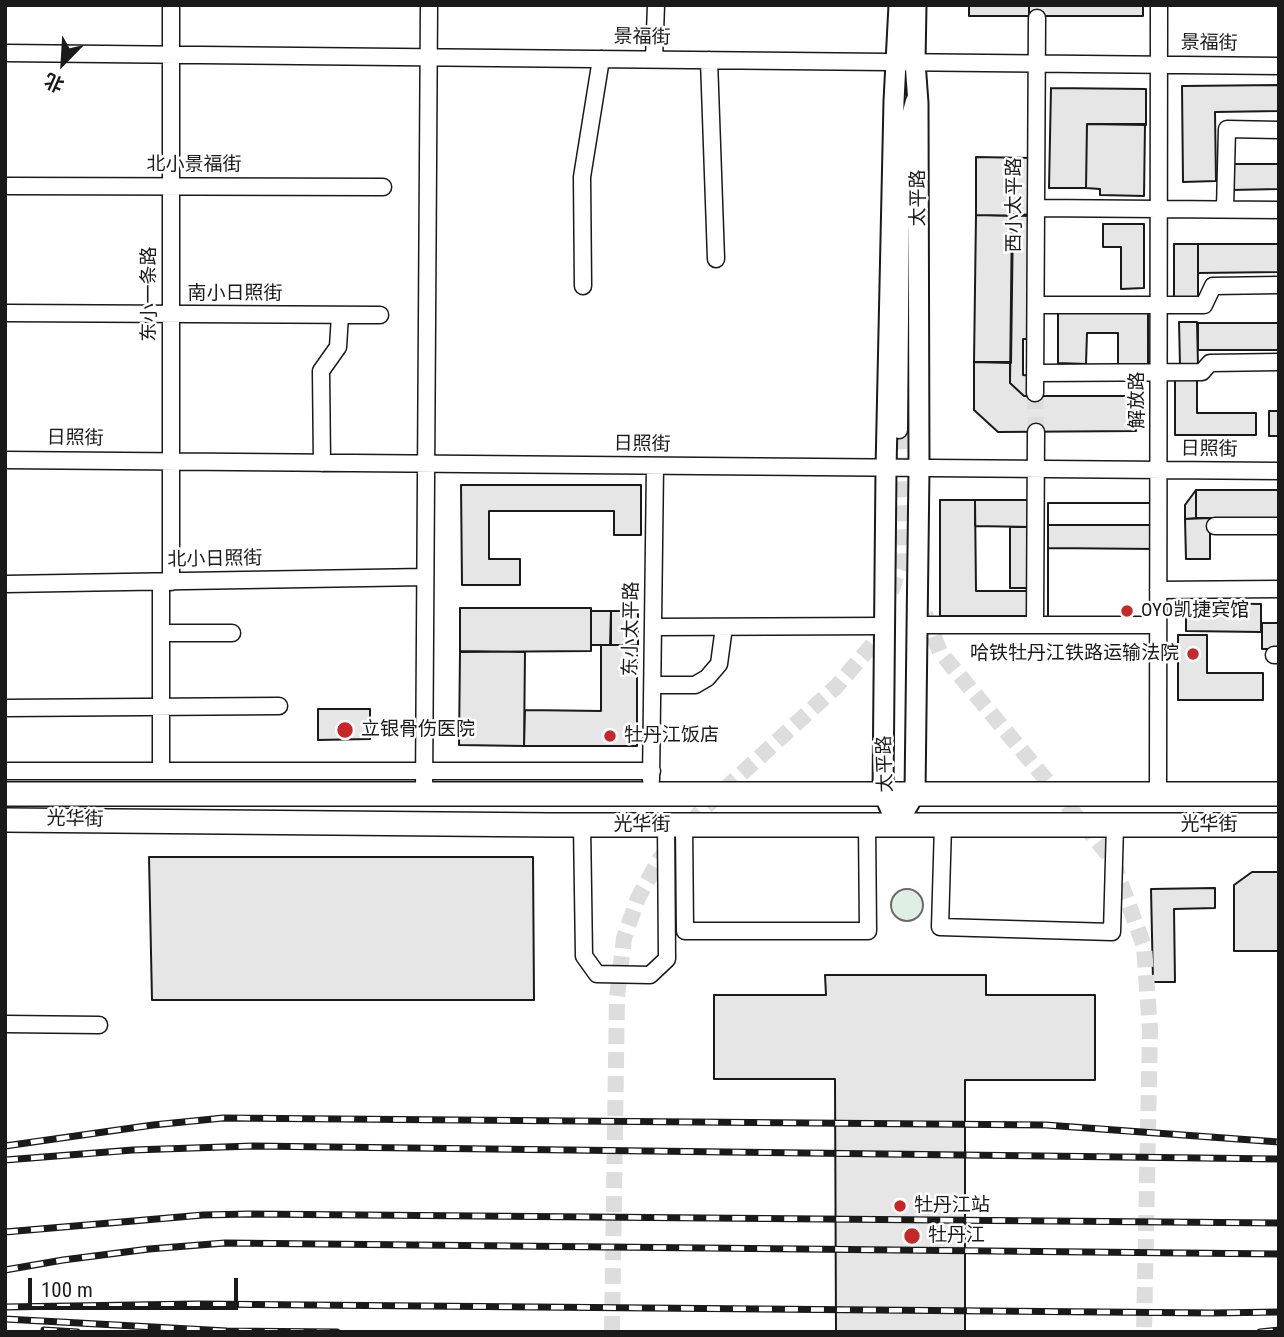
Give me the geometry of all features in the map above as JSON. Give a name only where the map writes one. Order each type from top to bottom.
[{"type":"highway","name":"光华街","points":[[5,793],[424,794],[651,782],[915,793],[1279,794]]},
{"type":"highway","name":"光华街","points":[[5,820],[582,825],[1279,825]]},
{"type":"main road","name":"太平路","points":[[897,824],[915,793],[919,469],[917,87],[906,62],[898,5]]},
{"type":"main road","name":"太平路","points":[[897,824],[883,792],[886,469],[895,86],[906,62],[916,5]]},
{"type":"street","name":"东小一条路","points":[[161,771],[162,633],[171,461],[171,5]]},
{"type":"street","points":[[424,794],[429,5]]},
{"type":"street","points":[[654,59],[656,5]]},
{"type":"street","name":"解放路","points":[[1158,794],[1159,5]]},
{"type":"street","name":"西小太平路","points":[[1035,393],[1037,18]]},
{"type":"street","name":"景福街","points":[[5,52],[1279,66]]},
{"type":"street","points":[[583,286],[582,177],[601,59]]},
{"type":"street","points":[[709,60],[716,259]]},
{"type":"street","points":[[895,86],[902,122],[902,430],[908,123],[917,87]]},
{"type":"street","points":[[1225,209],[1227,129],[1279,130]]},
{"type":"street","name":"北小景福街","points":[[5,186],[383,187]]},
{"type":"street","points":[[1037,208],[1279,209]]},
{"type":"street","points":[[1036,306],[1204,305],[1213,286],[1279,285]]},
{"type":"street","name":"南小日照街","points":[[5,313],[380,316]]},
{"type":"street","points":[[322,463],[321,371],[338,347],[340,315]]},
{"type":"street","points":[[1036,373],[1202,372],[1210,363],[1279,362]]},
{"type":"street","points":[[1035,625],[1036,432]]},
{"type":"street","name":"日照街","points":[[5,460],[1279,471]]},
{"type":"street","name":"东小太平路","points":[[651,782],[655,466]]},
{"type":"street","points":[[1214,526],[1279,526]]},
{"type":"street","name":"北小日照街","points":[[5,584],[425,577]]},
{"type":"street","points":[[1158,590],[1279,589]]},
{"type":"street","points":[[916,625],[1158,625]]},
{"type":"street","points":[[653,627],[886,626]]},
{"type":"street","points":[[653,685],[695,685],[707,678],[719,664],[724,627]]},
{"type":"street","points":[[162,633],[232,633]]},
{"type":"street","points":[[5,708],[279,706]]},
{"type":"street","points":[[5,771],[424,771],[651,782]]},
{"type":"street","points":[[675,825],[685,932],[868,931],[867,824]]},
{"type":"street","points":[[582,825],[584,957],[597,974],[650,975],[667,959],[675,825]]},
{"type":"street","points":[[943,825],[940,927],[1112,932],[1115,825]]},
{"type":"street","points":[[5,1024],[99,1025]]},
{"type":"green space","points":[[907,889],[918,894],[923,905],[918,916],[907,921],[896,916],[891,905],[896,894]]},
{"type":"building","points":[[969,5],[1029,5],[1029,16],[969,16]]},
{"type":"building","points":[[1029,5],[1143,5],[1143,16],[1029,16]]},
{"type":"building","points":[[1279,85],[1279,111],[1215,112],[1216,181],[1183,182],[1182,86]]},
{"type":"building","points":[[1051,88],[1146,89],[1146,125],[1087,124],[1086,188],[1049,188]]},
{"type":"building","points":[[1087,124],[1145,124],[1144,196],[1100,195],[1100,189],[1086,188]]},
{"type":"building","points":[[976,157],[1032,158],[1032,216],[976,215]]},
{"type":"building","points":[[1231,164],[1279,164],[1279,189],[1231,190]]},
{"type":"building","points":[[1012,214],[1033,215],[1032,339],[1023,339],[1023,375],[1032,376],[1032,396],[1024,396],[1010,383]]},
{"type":"building","points":[[976,215],[1013,216],[1011,363],[974,362]]},
{"type":"building","points":[[1103,224],[1144,224],[1144,288],[1121,289],[1121,247],[1103,247]]},
{"type":"building","points":[[1174,244],[1198,244],[1198,302],[1174,302]]},
{"type":"building","points":[[1198,244],[1279,244],[1279,272],[1198,273]]},
{"type":"building","points":[[1058,309],[1148,309],[1148,366],[1118,366],[1118,333],[1087,333],[1086,364],[1058,363]]},
{"type":"building","points":[[1179,322],[1197,322],[1198,365],[1180,365]]},
{"type":"building","points":[[1198,323],[1279,323],[1279,350],[1198,350]]},
{"type":"building","points":[[974,362],[1010,362],[1010,383],[1024,396],[1136,396],[1136,431],[998,432],[974,410]]},
{"type":"building","points":[[1175,379],[1197,379],[1197,413],[1256,413],[1256,435],[1175,435]]},
{"type":"building","points":[[1269,411],[1279,411],[1279,436],[1269,436]]},
{"type":"building","points":[[461,485],[641,485],[641,535],[614,535],[614,511],[489,511],[489,559],[520,559],[520,585],[462,585]]},
{"type":"building","points":[[1196,490],[1279,490],[1279,518],[1196,518]]},
{"type":"building","points":[[1196,490],[1196,518],[1185,519],[1185,505]]},
{"type":"building","points":[[940,500],[975,500],[976,591],[1032,591],[1032,616],[940,616]]},
{"type":"building","points":[[975,500],[1031,500],[1031,527],[975,526]]},
{"type":"building","points":[[1048,503],[1156,503],[1155,619],[1048,618]]},
{"type":"building","points":[[1048,503],[1156,503],[1156,525],[1048,525]]},
{"type":"building","points":[[1210,518],[1210,559],[1186,559],[1185,519]]},
{"type":"building","points":[[1010,527],[1031,527],[1031,588],[1010,588]]},
{"type":"building","points":[[1048,548],[1156,549],[1155,619],[1048,618]]},
{"type":"building","points":[[1186,603],[1261,604],[1261,632],[1186,631]]},
{"type":"building","points":[[460,608],[591,608],[591,651],[460,652]]},
{"type":"building","points":[[591,611],[611,611],[610,645],[591,645]]},
{"type":"building","points":[[611,611],[638,611],[638,645],[611,645]]},
{"type":"building","points":[[1262,623],[1279,623],[1279,649],[1262,649]]},
{"type":"building","name":"哈铁牡丹江铁路运输法院","points":[[1178,635],[1207,635],[1207,673],[1263,673],[1263,700],[1178,700]]},
{"type":"building","points":[[601,645],[637,645],[637,746],[524,746],[525,710],[601,711]]},
{"type":"building","points":[[460,651],[525,652],[524,746],[459,745]]},
{"type":"building","points":[[318,709],[370,709],[370,739],[318,740]]},
{"type":"building","points":[[149,857],[533,857],[534,1000],[152,1000]]},
{"type":"building","points":[[1252,872],[1279,872],[1279,951],[1234,951],[1234,885]]},
{"type":"building","points":[[1215,888],[1215,908],[1174,909],[1175,982],[1153,982],[1151,889]]},
{"type":"building","name":"牡丹江站","points":[[825,975],[986,975],[986,995],[1095,995],[1095,1080],[965,1080],[965,1332],[836,1332],[835,1079],[714,1079],[714,995],[826,995]]},
{"type":"tunnel","points":[[1035,393],[1036,432]]},
{"type":"tunnel","points":[[612,1332],[617,997],[624,938],[638,898],[659,860],[703,809],[836,687],[873,644],[900,566],[899,430]]},
{"type":"tunnel","points":[[925,614],[940,652],[1112,859],[1144,946],[1150,1030],[1144,1332]]},
{"type":"railway","points":[[5,1146],[223,1118],[1046,1125],[1279,1142]]},
{"type":"railway","points":[[5,1160],[133,1150],[253,1146],[1279,1159]]},
{"type":"railway","points":[[5,1232],[203,1215],[249,1214],[1279,1223]]},
{"type":"railway","points":[[5,1270],[149,1249],[225,1243],[1279,1254]]},
{"type":"railway","points":[[5,1307],[197,1304],[1279,1312]]},
{"type":"railway","points":[[5,1319],[227,1331],[337,1332]]},
{"type":"railway","points":[[44,1330],[77,1332]]},
{"type":"railway","points":[[1260,1332],[1279,1330]]},
{"type":"place","name":"OYO凯捷宾馆","points":[[1127,611]]},
{"type":"place","name":"哈铁牡丹江铁路运输法院","points":[[1193,654]]},
{"type":"place","name":"立银骨伤医院","points":[[345,730]]},
{"type":"place","name":"牡丹江饭店","points":[[610,736]]},
{"type":"place","name":"牡丹江站","points":[[900,1206]]},
{"type":"place","name":"牡丹江","points":[[912,1236]]}]
